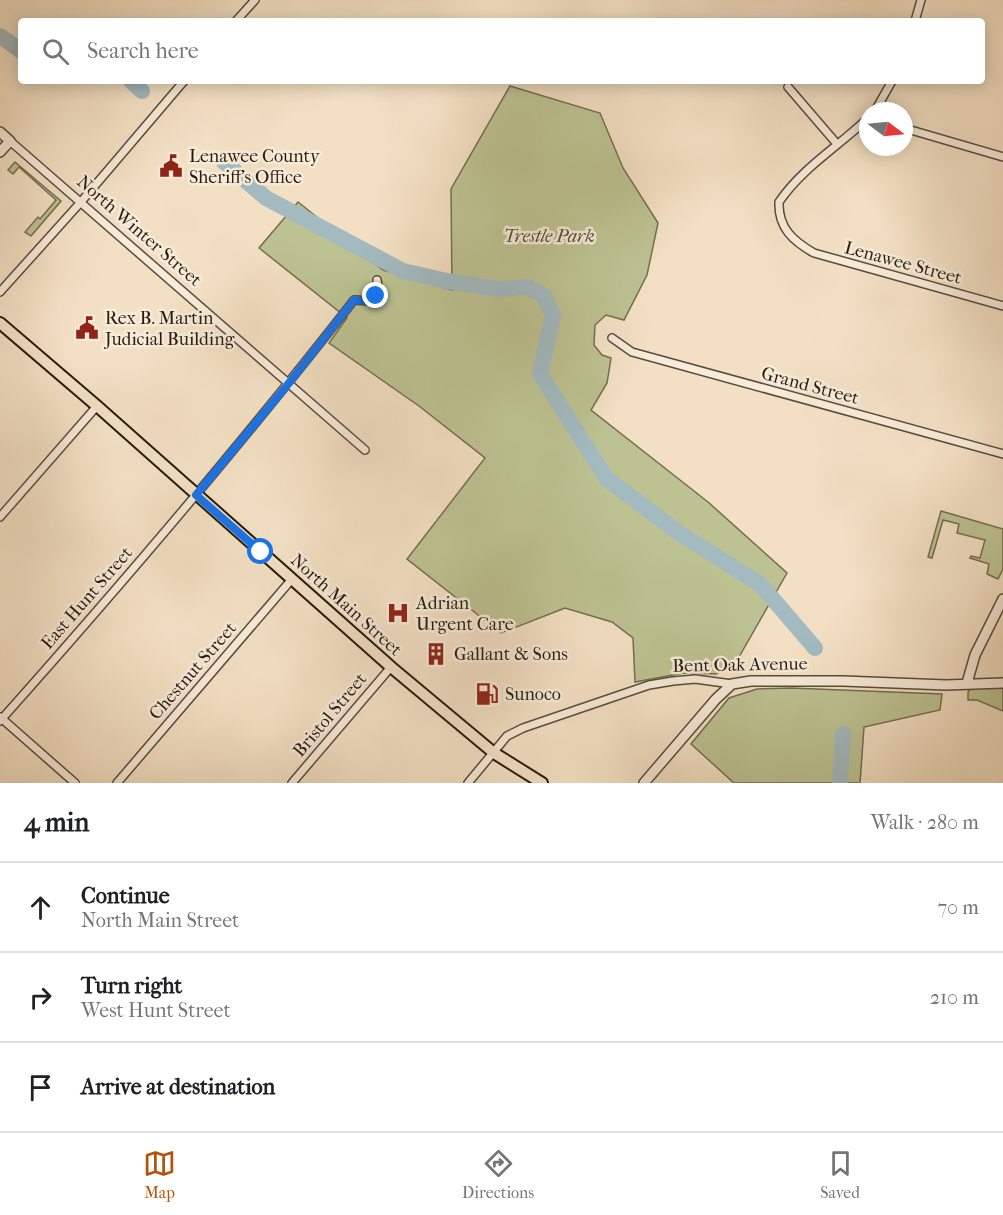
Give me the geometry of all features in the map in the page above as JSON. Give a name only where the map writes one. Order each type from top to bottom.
[{"type":"main road","name":"North Main Street","points":[[0,323],[391,667],[494,753],[542,783]]},
{"type":"street","points":[[239,18],[255,0]]},
{"type":"street","points":[[916,18],[921,0]]},
{"type":"street","points":[[0,292],[80,204],[181,84]]},
{"type":"street","points":[[882,102],[891,84]]},
{"type":"street","points":[[788,87],[837,144],[859,126]]},
{"type":"street","points":[[913,131],[1003,157]]},
{"type":"street","name":"North Winter Street","points":[[0,132],[364,450]]},
{"type":"street","points":[[0,152],[10,141]]},
{"type":"street","name":"Lenawee Street","points":[[837,144],[804,172],[779,202],[781,222],[797,244],[814,254],[1003,306]]},
{"type":"street","name":"East Hunt Street","points":[[1,719],[196,495],[354,300],[370,301],[376,296],[379,289],[377,280]]},
{"type":"street","name":"Grand Street","points":[[612,338],[632,352],[1003,454]]},
{"type":"street","points":[[0,518],[97,406]]},
{"type":"street","name":"Chestnut Street","points":[[117,783],[292,579]]},
{"type":"street","points":[[967,683],[975,655],[1003,599]]},
{"type":"street","name":"Bristol Street","points":[[292,783],[391,667]]},
{"type":"street","name":"Bent Oak Avenue","points":[[468,783],[507,736],[523,728],[650,685],[695,679],[732,684],[751,681],[843,681],[946,685],[1003,683]]},
{"type":"street","points":[[644,783],[716,699],[732,684]]},
{"type":"street","points":[[1,719],[75,783]]},
{"type":"green space","name":"Trestle Park","points":[[510,86],[600,113],[623,168],[658,223],[647,275],[624,320],[606,315],[595,325],[594,345],[602,355],[611,358],[607,383],[591,410],[708,502],[787,573],[735,664],[716,674],[684,673],[635,682],[633,638],[612,622],[565,608],[501,633],[407,559],[485,458],[419,406],[329,343],[347,318],[259,248],[298,202],[383,270],[452,290],[451,189]]},
{"type":"green space","points":[[15,162],[61,201],[31,236],[25,232],[56,200],[19,167],[13,174],[8,170]]},
{"type":"green space","points":[[941,511],[1003,529],[1003,569],[998,579],[987,574],[989,564],[970,558],[971,556],[980,558],[985,540],[957,533],[959,524],[943,520],[932,558],[928,557]]},
{"type":"green space","points":[[791,688],[942,694],[940,710],[864,727],[860,783],[734,783],[691,744],[729,698],[757,689]]},
{"type":"green space","points":[[971,688],[1003,688],[1003,711],[977,700],[968,700],[968,692]]},
{"type":"waterway","points":[[0,36],[18,49]]},
{"type":"waterway","points":[[134,84],[142,91]]},
{"type":"waterway","points":[[224,162],[266,198],[403,271],[498,289],[528,287],[544,296],[553,315],[540,374],[607,479],[679,533],[760,584],[815,648]]},
{"type":"waterway","points":[[840,783],[843,734]]},
{"type":"place","name":"Lenawee County Sheriff's Office","points":[[171,166]]},
{"type":"place","name":"Rex B. Martin Judicial Building","points":[[87,328]]},
{"type":"place","name":"Adrian Urgent Care","points":[[398,613]]},
{"type":"place","name":"Gallant & Sons","points":[[436,654]]},
{"type":"place","name":"Sunoco","points":[[487,694]]},
{"type":"route","points":[[261,552],[196,495],[354,300],[370,301],[376,296]]}]
